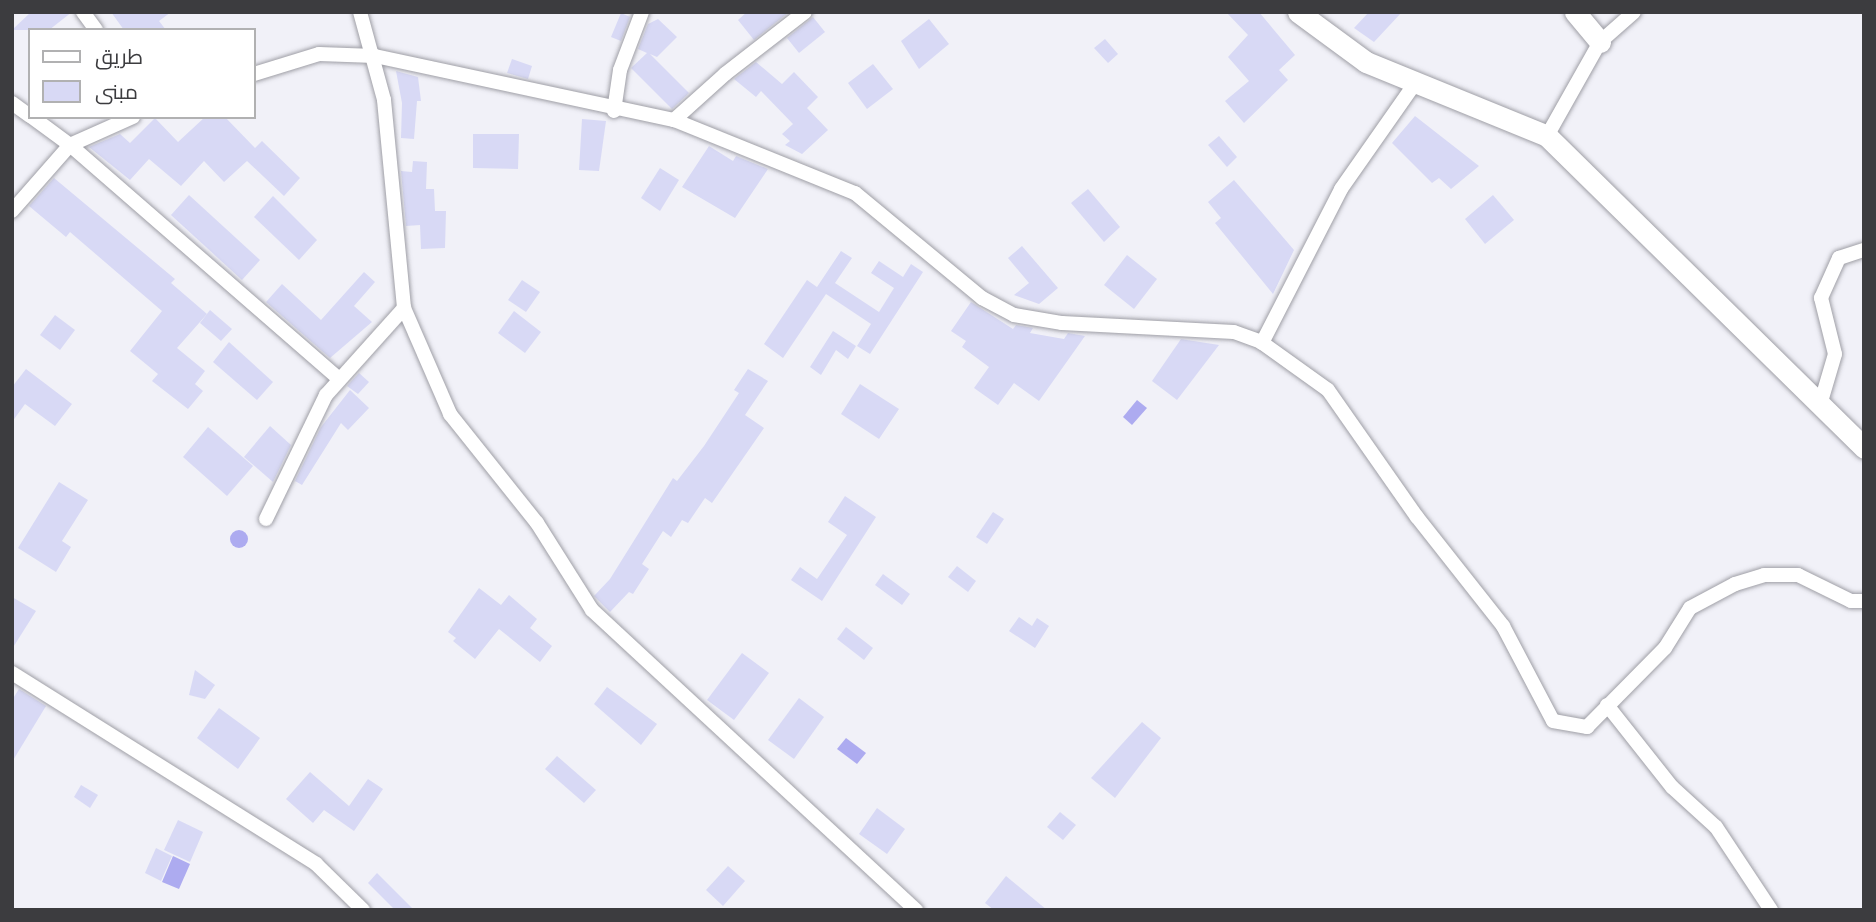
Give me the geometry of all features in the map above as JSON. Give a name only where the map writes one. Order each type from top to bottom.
[{"type":"main road","points":[[1298,12],[1366,62],[1547,136],[1864,448]]},
{"type":"main road","points":[[1575,12],[1600,42]]},
{"type":"street","points":[[83,12],[95,28]]},
{"type":"street","points":[[360,12],[375,56],[404,308],[450,414],[537,523],[592,610],[916,910]]},
{"type":"street","points":[[614,111],[620,70],[642,12]]},
{"type":"street","points":[[674,120],[725,74],[805,12]]},
{"type":"street","points":[[1547,136],[1600,42],[1634,12]]},
{"type":"street","points":[[256,73],[319,54],[375,56],[614,111],[674,120],[855,193],[982,298],[1014,315],[1062,323],[1234,332],[1262,343],[1328,390],[1417,517],[1503,626],[1553,721],[1587,727],[1665,648],[1690,608],[1735,584],[1764,575],[1798,575],[1851,601],[1864,601]]},
{"type":"street","points":[[1262,343],[1341,189],[1416,82]]},
{"type":"street","points":[[12,103],[28,114]]},
{"type":"street","points":[[35,119],[70,145],[339,379]]},
{"type":"street","points":[[12,211],[70,145],[128,119]]},
{"type":"street","points":[[1821,405],[1835,354],[1821,298],[1839,258],[1864,250]]},
{"type":"street","points":[[266,519],[326,395],[404,308]]},
{"type":"street","points":[[12,673],[316,864],[363,910]]},
{"type":"street","points":[[1607,705],[1672,787],[1716,827],[1771,910]]},
{"type":"water","points":[[1137,400],[1147,408],[1132,425],[1123,417]]},
{"type":"water","points":[[239,530],[245,533],[248,539],[245,545],[239,548],[233,545],[230,539],[233,533]]},
{"type":"water","points":[[846,738],[866,753],[857,764],[837,749]]},
{"type":"water","points":[[173,856],[190,864],[179,889],[162,882]]},
{"type":"building","points":[[31,12],[72,12],[52,28],[12,30]]},
{"type":"building","points":[[111,12],[171,12],[159,21],[164,28],[123,28]]},
{"type":"building","points":[[747,12],[789,12],[754,40],[738,20]]},
{"type":"building","points":[[1226,12],[1259,12],[1295,55],[1279,70],[1288,80],[1244,123],[1225,101],[1249,81],[1228,57],[1248,35]]},
{"type":"building","points":[[1369,12],[1402,12],[1374,42],[1354,28]]},
{"type":"building","points":[[621,13],[630,17],[621,41],[611,37]]},
{"type":"building","points":[[813,17],[825,32],[799,53],[787,38]]},
{"type":"building","points":[[658,19],[677,37],[657,57],[650,54],[689,93],[672,109],[631,68],[647,53],[638,49],[648,24]]},
{"type":"building","points":[[929,19],[949,44],[919,69],[901,41]]},
{"type":"building","points":[[1105,39],[1118,54],[1108,63],[1094,48]]},
{"type":"building","points":[[512,59],[532,66],[528,79],[507,73]]},
{"type":"building","points":[[756,62],[782,84],[794,72],[818,97],[807,108],[828,130],[802,154],[785,145],[790,141],[782,134],[793,124],[761,91],[756,97],[734,79]]},
{"type":"building","points":[[873,64],[893,89],[867,109],[848,83]]},
{"type":"building","points":[[396,71],[418,77],[421,101],[417,101],[414,139],[401,138],[402,103]]},
{"type":"building","points":[[1415,116],[1479,166],[1451,189],[1439,178],[1432,183],[1392,143]]},
{"type":"building","points":[[154,119],[178,142],[203,119],[227,119],[255,148],[262,141],[300,178],[284,196],[247,161],[224,182],[204,161],[181,186],[149,159],[130,180],[89,147],[120,134],[130,143]]},
{"type":"building","points":[[582,119],[606,121],[599,171],[579,170]]},
{"type":"building","points":[[473,134],[519,134],[518,169],[473,168]]},
{"type":"building","points":[[1219,136],[1237,157],[1227,167],[1208,145]]},
{"type":"building","points":[[709,146],[733,161],[736,156],[768,169],[735,218],[682,187]]},
{"type":"building","points":[[413,161],[427,162],[426,189],[434,189],[435,211],[446,211],[445,248],[421,249],[420,225],[406,226],[401,171],[412,172]]},
{"type":"building","points":[[660,168],[679,180],[660,211],[641,198]]},
{"type":"building","points":[[54,178],[175,279],[171,283],[207,314],[177,348],[205,371],[195,384],[203,391],[188,409],[152,381],[158,374],[130,351],[162,311],[70,232],[66,237],[29,206]]},
{"type":"building","points":[[1234,180],[1294,250],[1273,294],[1215,223],[1221,218],[1208,202]]},
{"type":"building","points":[[1088,189],[1120,227],[1104,242],[1071,203]]},
{"type":"building","points":[[189,195],[260,260],[242,280],[171,215]]},
{"type":"building","points":[[1493,195],[1514,220],[1485,244],[1465,219]]},
{"type":"building","points":[[273,196],[317,240],[299,260],[254,217]]},
{"type":"building","points":[[1022,246],[1058,288],[1039,304],[1014,295],[1029,283],[1008,258]]},
{"type":"building","points":[[841,251],[852,258],[835,283],[879,312],[894,288],[871,273],[879,261],[903,277],[911,264],[923,272],[870,354],[857,346],[871,324],[826,294],[783,358],[764,344],[807,280],[817,287]]},
{"type":"building","points":[[1127,255],[1157,279],[1134,309],[1104,285]]},
{"type":"building","points":[[364,272],[375,282],[354,306],[372,322],[330,358],[266,302],[282,284],[321,320]]},
{"type":"building","points":[[522,280],[540,292],[526,312],[508,300]]},
{"type":"building","points":[[971,302],[1013,329],[1016,325],[1033,328],[1030,333],[1064,339],[1068,333],[1085,336],[1039,401],[1014,383],[998,405],[974,388],[989,367],[962,347],[966,341],[951,331]]},
{"type":"building","points":[[210,310],[232,329],[221,341],[200,323]]},
{"type":"building","points":[[514,311],[541,332],[525,353],[498,333]]},
{"type":"building","points":[[55,315],[75,330],[60,350],[40,335]]},
{"type":"building","points":[[833,331],[856,346],[848,359],[836,350],[821,375],[810,367]]},
{"type":"building","points":[[1181,339],[1219,345],[1177,400],[1152,381]]},
{"type":"building","points":[[229,342],[273,382],[257,400],[213,362]]},
{"type":"building","points":[[26,369],[72,404],[55,426],[25,404],[12,422],[12,387]]},
{"type":"building","points":[[748,369],[768,381],[745,415],[764,428],[712,503],[705,498],[688,523],[682,520],[671,537],[663,531],[642,564],[649,569],[633,594],[629,592],[610,612],[594,596],[610,579],[673,478],[677,481],[704,446],[739,393],[734,390]]},
{"type":"building","points":[[359,373],[369,382],[358,394],[347,386]]},
{"type":"building","points":[[860,384],[899,409],[879,439],[841,414]]},
{"type":"building","points":[[350,390],[369,408],[348,430],[341,423],[302,485],[295,481],[321,427]]},
{"type":"building","points":[[270,426],[291,445],[273,482],[244,457]]},
{"type":"building","points":[[208,427],[253,466],[227,496],[183,457]]},
{"type":"building","points":[[59,482],[88,500],[62,541],[71,547],[56,572],[18,548]]},
{"type":"building","points":[[845,496],[876,517],[822,601],[791,580],[800,567],[817,579],[847,535],[828,522]]},
{"type":"building","points":[[993,512],[1004,519],[987,544],[976,537]]},
{"type":"building","points":[[957,566],[976,581],[968,592],[948,577]]},
{"type":"building","points":[[883,574],[910,594],[902,605],[875,585]]},
{"type":"building","points":[[479,588],[501,605],[509,595],[537,619],[530,628],[552,646],[540,662],[499,629],[475,659],[453,641],[456,638],[448,632]]},
{"type":"building","points":[[12,597],[36,611],[12,649]]},
{"type":"building","points":[[1019,617],[1032,626],[1037,618],[1049,626],[1035,648],[1009,631]]},
{"type":"building","points":[[846,627],[873,648],[864,660],[837,639]]},
{"type":"building","points":[[742,653],[769,673],[734,720],[707,700]]},
{"type":"building","points":[[195,670],[215,685],[205,699],[189,695]]},
{"type":"building","points":[[607,687],[657,724],[641,745],[594,704]]},
{"type":"building","points":[[19,689],[46,706],[12,762],[12,700]]},
{"type":"building","points":[[799,698],[824,717],[794,759],[768,740]]},
{"type":"building","points":[[219,708],[260,738],[238,769],[197,738]]},
{"type":"building","points":[[1142,722],[1161,738],[1115,798],[1091,778]]},
{"type":"building","points":[[557,756],[596,790],[584,803],[545,769]]},
{"type":"building","points":[[310,772],[349,806],[368,779],[383,789],[354,831],[324,810],[313,823],[286,799]]},
{"type":"building","points":[[81,785],[98,795],[90,808],[74,797]]},
{"type":"building","points":[[877,808],[905,829],[887,854],[859,834]]},
{"type":"building","points":[[1060,812],[1076,825],[1063,840],[1047,827]]},
{"type":"building","points":[[178,820],[203,832],[190,862],[164,850]]},
{"type":"building","points":[[156,848],[172,856],[161,881],[145,873]]},
{"type":"building","points":[[728,866],[745,881],[723,906],[706,890]]},
{"type":"building","points":[[377,873],[414,910],[395,910],[368,883]]},
{"type":"building","points":[[1006,876],[1047,910],[994,910],[985,903]]}]
